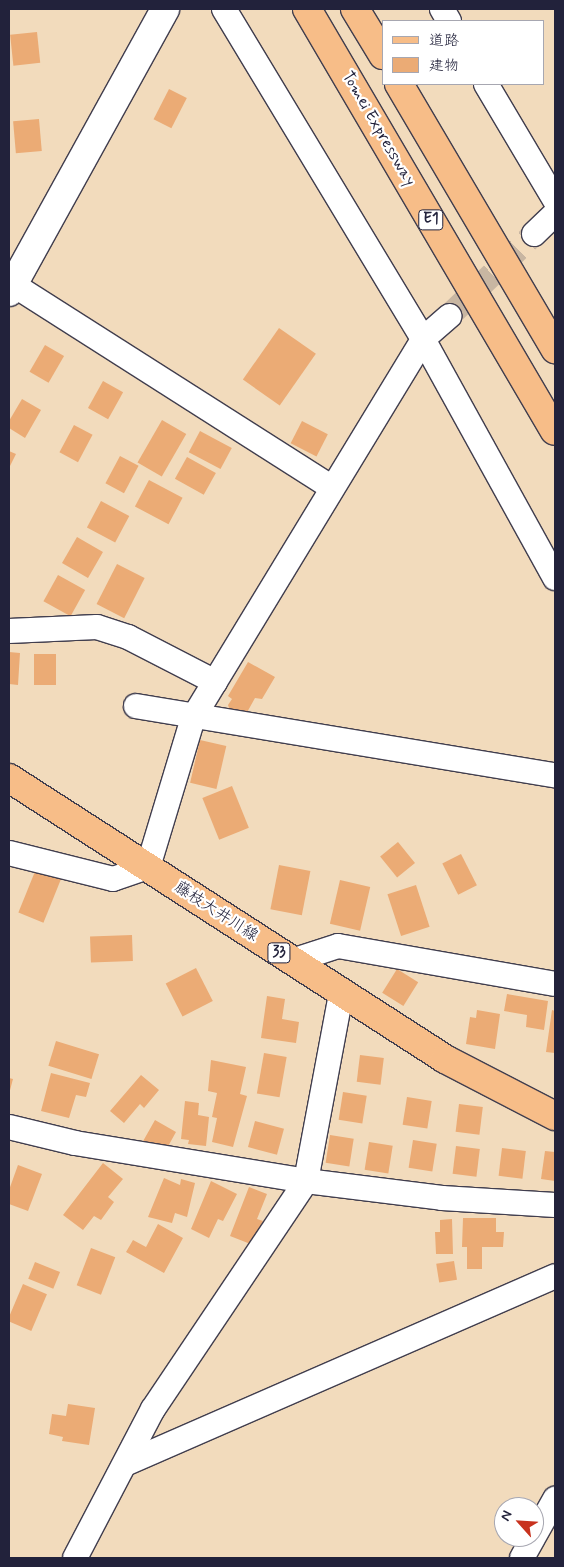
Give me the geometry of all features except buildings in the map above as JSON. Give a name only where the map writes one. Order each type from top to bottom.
[{"type":"main road","name":"Tomei Expressway","points":[[307,9],[555,431]]},
{"type":"main road","points":[[355,9],[382,53]]},
{"type":"main road","name":"E1","points":[[401,85],[555,349]]},
{"type":"main road","name":"藤枝大井川線","points":[[9,778],[444,1059],[555,1116]]},
{"type":"street","points":[[165,9],[10,286],[331,487]]},
{"type":"street","points":[[224,9],[423,339],[555,578]]},
{"type":"street","points":[[442,9],[448,20]]},
{"type":"street","points":[[487,85],[555,200]]},
{"type":"street","points":[[534,234],[555,214]]},
{"type":"street","points":[[9,853],[113,879],[148,867],[194,718],[331,487],[423,339],[449,316]]},
{"type":"street","points":[[9,631],[97,627],[128,637],[215,682]]},
{"type":"street","points":[[136,706],[194,718],[555,775]]},
{"type":"street","points":[[292,961],[338,946],[555,984]]},
{"type":"street","points":[[75,1558],[153,1409],[306,1180],[341,994]]},
{"type":"street","points":[[9,1127],[75,1143],[306,1180],[442,1198],[555,1205]]},
{"type":"street","points":[[125,1464],[555,1276]]},
{"type":"street","points":[[522,1558],[555,1500]]},
{"type":"tunnel","points":[[449,316],[534,234]]}]
